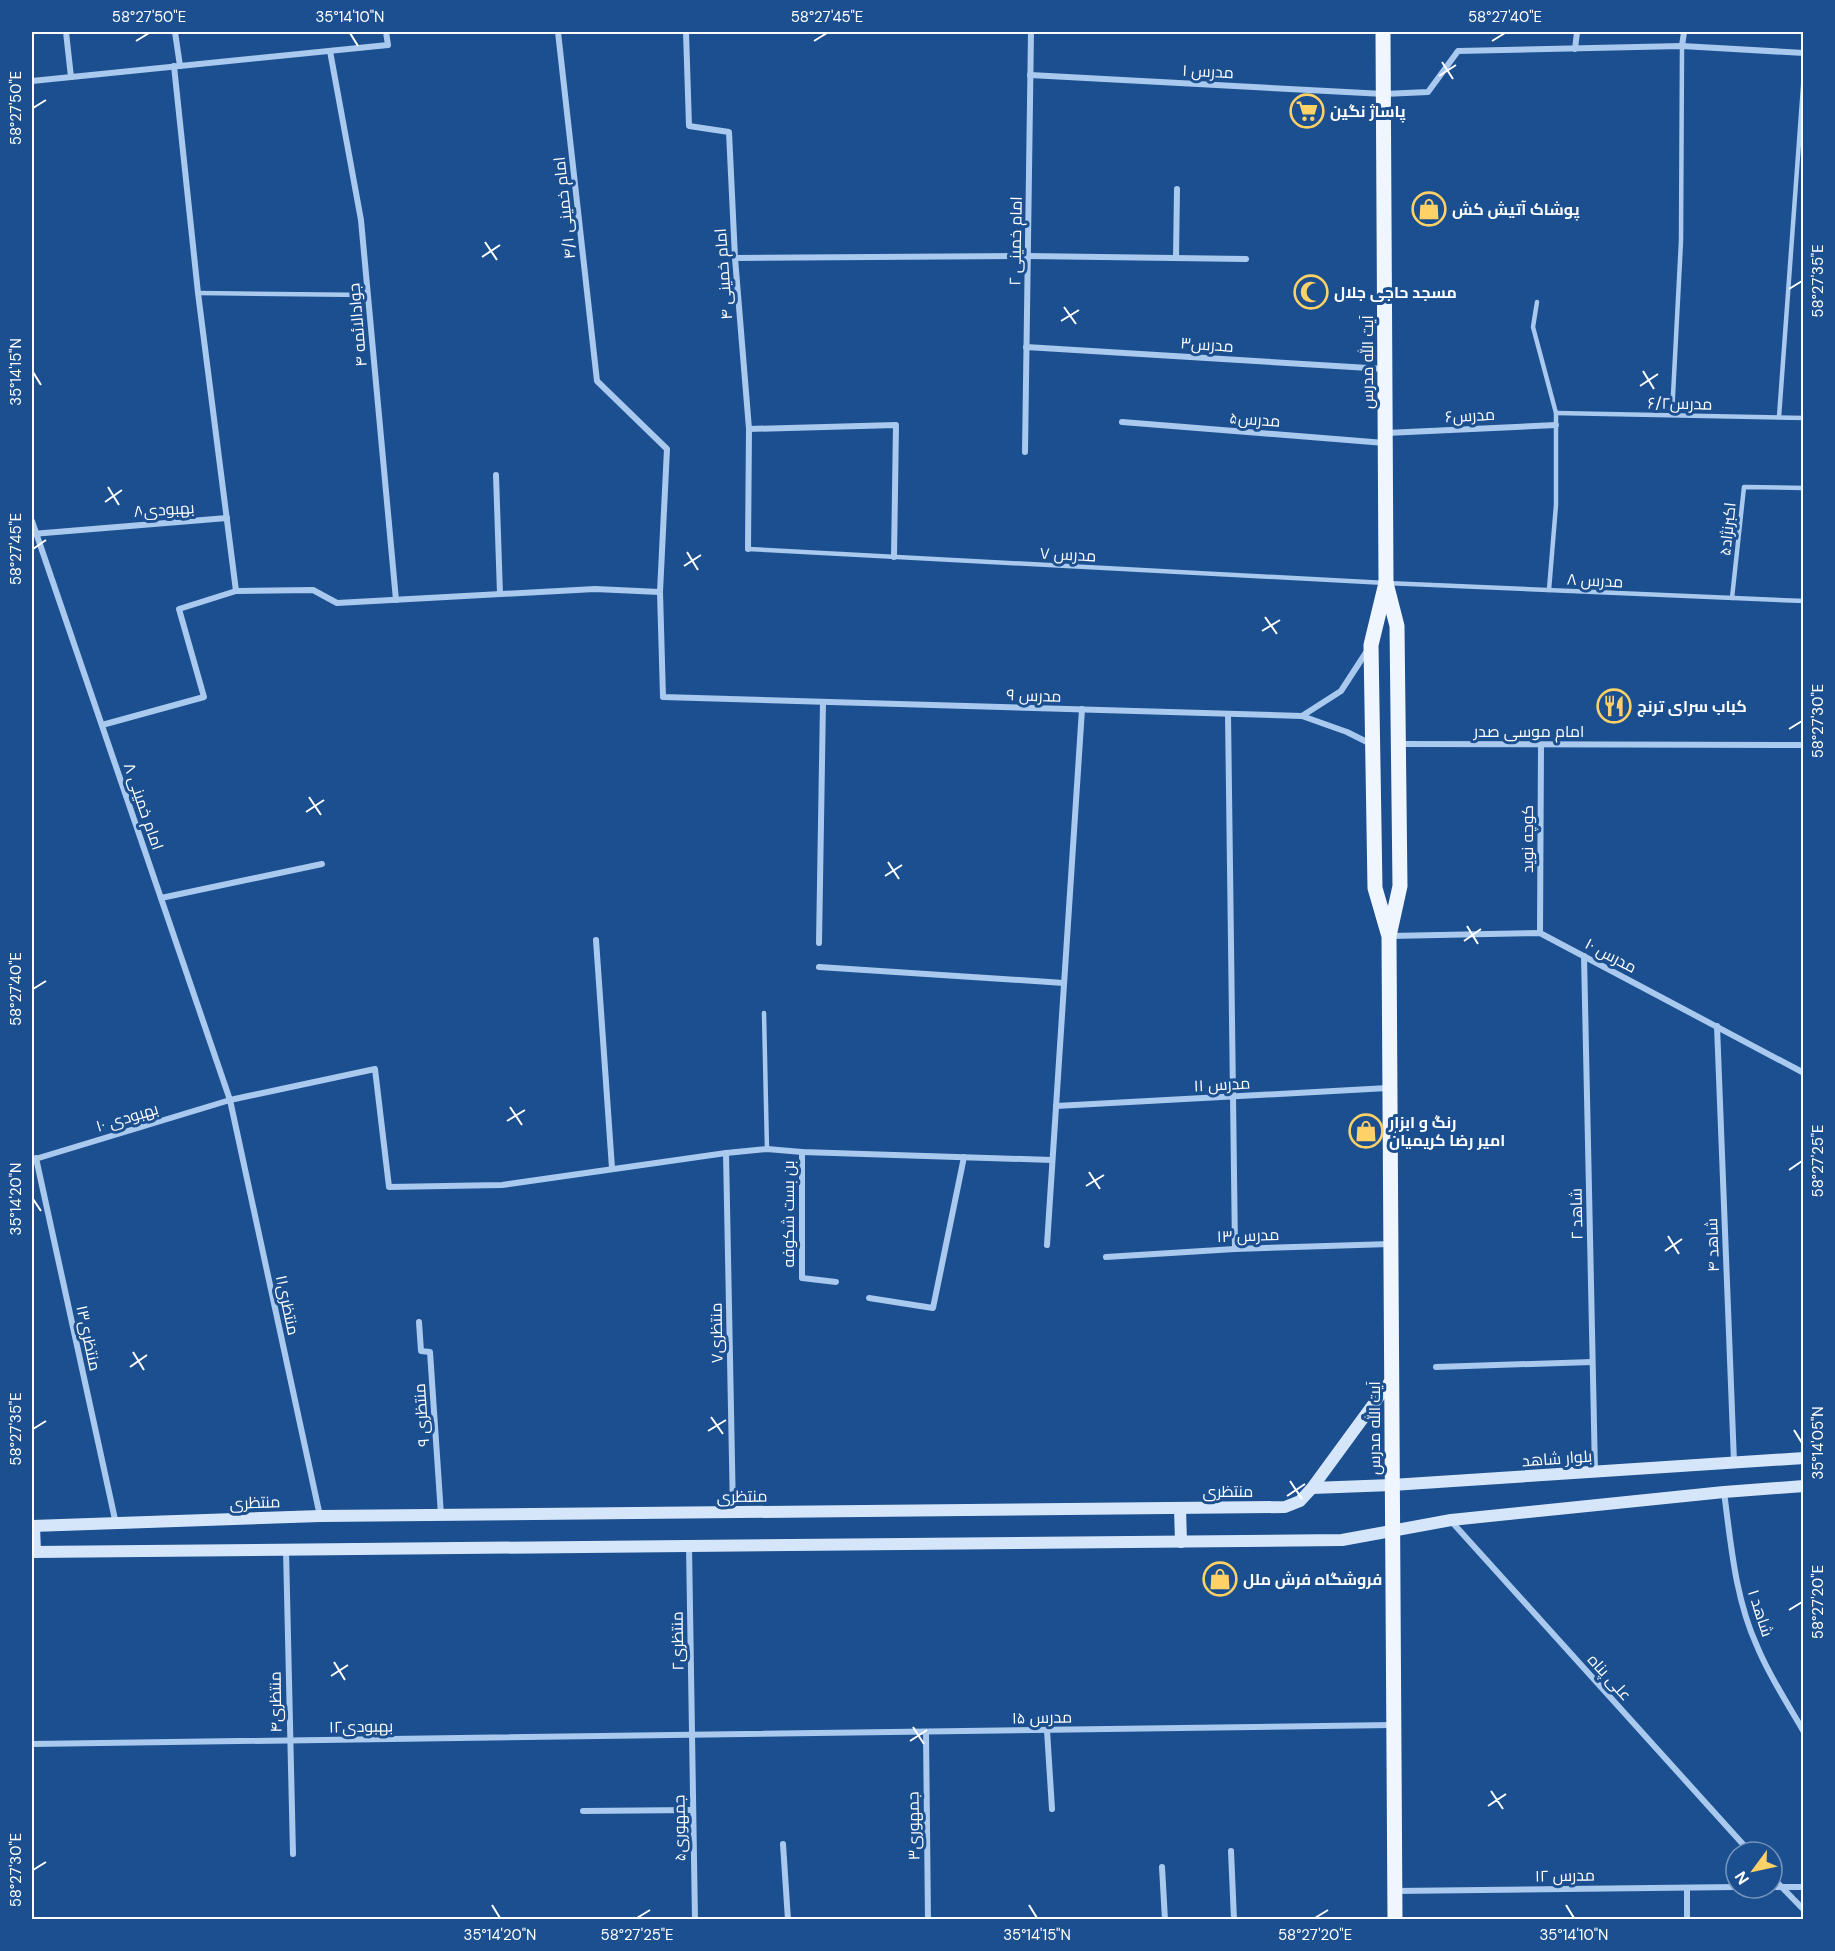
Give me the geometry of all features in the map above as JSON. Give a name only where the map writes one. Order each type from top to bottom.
[{"type":"main road","name":"آیت الله مدرس","points":[[1383,32],[1386,584],[1371,645],[1375,888],[1389,936]]},
{"type":"main road","name":"آیت الله مدرس","points":[[1386,584],[1397,626],[1400,886],[1389,936],[1395,1920]]},
{"type":"street","points":[[66,32],[71,77]]},
{"type":"street","points":[[175,32],[198,293],[236,591]]},
{"type":"street","points":[[32,81],[388,45],[386,32]]},
{"type":"street","name":"امام خمینی ۴/۱","points":[[558,32],[597,381],[667,449],[660,592]]},
{"type":"street","name":"امام خمینی ۴","points":[[686,32],[689,126],[729,132],[735,258],[749,429],[748,549]]},
{"type":"street","name":"امام خمینی ۲","points":[[1025,452],[1031,32]]},
{"type":"street","points":[[1577,32],[1575,49],[1682,46],[1803,53]]},
{"type":"street","points":[[1682,46],[1684,32]]},
{"type":"street","name":"مدرس ۱","points":[[1030,75],[1384,94],[1428,92],[1458,51],[1575,49]]},
{"type":"street","name":"جوادالائمه ۴","points":[[330,51],[361,220],[396,600]]},
{"type":"street","points":[[1176,258],[1177,189]]},
{"type":"street","points":[[735,258],[1028,256],[1246,259]]},
{"type":"street","name":"مدرس۳","points":[[1026,347],[1385,369]]},
{"type":"street","name":"مدرس۵","points":[[1122,422],[1386,438]]},
{"type":"street","points":[[749,429],[896,425],[894,557]]},
{"type":"street","name":"مدرس۶","points":[[1386,438],[1556,425]]},
{"type":"street","points":[[496,475],[500,594]]},
{"type":"street","name":"بهبودی۸","points":[[34,533],[228,518]]},
{"type":"street","name":"امام خمینی ۸","points":[[32,521],[34,533],[230,1100]]},
{"type":"street","points":[[102,725],[204,697],[179,609],[236,591],[313,590],[337,603],[595,589],[660,592]]},
{"type":"street","name":"مدرس ۹","points":[[660,592],[663,697],[1302,716],[1347,732],[1372,745]]},
{"type":"street","points":[[1302,716],[1341,691],[1371,645]]},
{"type":"street","points":[[819,943],[823,702]]},
{"type":"street","points":[[1047,1245],[1082,710]]},
{"type":"street","points":[[1228,714],[1235,1249]]},
{"type":"street","name":"امام موسی صدر","points":[[1398,744],[1803,745]]},
{"type":"street","name":"کوچه نوید","points":[[1539,933],[1541,745]]},
{"type":"street","points":[[161,898],[322,864]]},
{"type":"street","name":"مدرس ۱۰","points":[[1389,936],[1539,933],[1803,1073]]},
{"type":"street","points":[[596,940],[612,1168],[767,1149],[1052,1160]]},
{"type":"street","name":"شاهد ۲","points":[[1584,956],[1594,1472]]},
{"type":"street","points":[[819,967],[1064,983]]},
{"type":"street","name":"شاهد ۴","points":[[1717,1026],[1734,1463]]},
{"type":"street","name":"بهبودی ۱۰","points":[[34,1159],[230,1100],[375,1069],[389,1187],[502,1185],[612,1168]]},
{"type":"street","name":"مدرس ۱۱","points":[[1056,1106],[1389,1088]]},
{"type":"street","name":"منتظری۱۱","points":[[230,1100],[320,1516]]},
{"type":"street","name":"بن بست شکوفه","points":[[802,1152],[802,1278],[836,1282]]},
{"type":"street","name":"منتظری۷","points":[[726,1153],[733,1512]]},
{"type":"street","points":[[869,1298],[933,1308],[964,1157]]},
{"type":"street","name":"منتظری۱۳","points":[[34,1159],[116,1524]]},
{"type":"street","name":"مدرس ۱۳","points":[[1106,1257],[1235,1249],[1390,1244]]},
{"type":"street","name":"منتظری ۹","points":[[419,1322],[421,1351],[430,1352],[441,1515]]},
{"type":"street","points":[[1436,1366],[1592,1362]]},
{"type":"street","name":"منتظری","points":[[33,1526],[320,1516],[1285,1507],[1300,1501],[1312,1488],[1391,1380]]},
{"type":"street","name":"بلوار شاهد","points":[[1312,1488],[1392,1485],[1803,1458]]},
{"type":"street","points":[[33,1526],[33,1552],[1342,1540],[1450,1521],[1724,1492],[1803,1486]]},
{"type":"street","name":"شاهد ۱","points":[[1724,1492],[1734,1569],[1756,1647],[1803,1732]]},
{"type":"street","points":[[1180,1508],[1181,1542]]},
{"type":"street","name":"علی پناه","points":[[1450,1521],[1739,1840]]},
{"type":"street","name":"منتظری۲","points":[[689,1546],[691,1735]]},
{"type":"street","name":"منتظری۴","points":[[286,1550],[293,1854]]},
{"type":"street","name":"مدرس ۱۵","points":[[691,1735],[1394,1725]]},
{"type":"street","points":[[1047,1730],[1052,1809]]},
{"type":"street","name":"جمهوری۳","points":[[926,1732],[928,1920]]},
{"type":"street","name":"بهبودی۱۲","points":[[32,1744],[691,1735]]},
{"type":"street","name":"جمهوری۵","points":[[691,1735],[695,1920]]},
{"type":"street","points":[[583,1811],[693,1810]]},
{"type":"street","points":[[783,1844],[788,1920]]},
{"type":"street","points":[[1231,1851],[1234,1920]]},
{"type":"street","points":[[1162,1867],[1166,1920]]},
{"type":"street","name":"مدرس ۱۲","points":[[1394,1891],[1724,1887]]},
{"type":"street","points":[[1784,1887],[1803,1887]]},
{"type":"street","points":[[1687,1888],[1687,1920]]},
{"type":"street","points":[[1784,1890],[1803,1910]]},
{"type":"lane","points":[[1672,415],[1681,241],[1682,46]]},
{"type":"lane","points":[[1779,417],[1803,73]]},
{"type":"lane","points":[[1795,185],[1803,186]]},
{"type":"lane","points":[[198,293],[368,295]]},
{"type":"lane","points":[[1537,302],[1533,327],[1556,413],[1556,505],[1549,590]]},
{"type":"lane","name":"مدرس۶/۲","points":[[1556,413],[1803,418]]},
{"type":"lane","name":"اکبرنژاد۵","points":[[1732,598],[1744,487],[1803,488]]},
{"type":"lane","name":"مدرس ۷","points":[[748,549],[1386,584]]},
{"type":"lane","name":"مدرس ۸","points":[[1386,584],[1803,601]]},
{"type":"lane","points":[[764,1013],[767,1149]]},
{"type":"place","name":"پاساژ نگین","points":[[1307,111]]},
{"type":"place","name":"پوشاک آتیش کش","points":[[1429,209]]},
{"type":"place","name":"مسجد حاجی جلال","points":[[1311,292]]},
{"type":"place","name":"کباب سرای ترنج","points":[[1614,706]]},
{"type":"place","name":"رنگ و ابزار امیر رضا کریمیان","points":[[1366,1131]]},
{"type":"place","name":"فروشگاه فرش ملل","points":[[1220,1579]]}]
